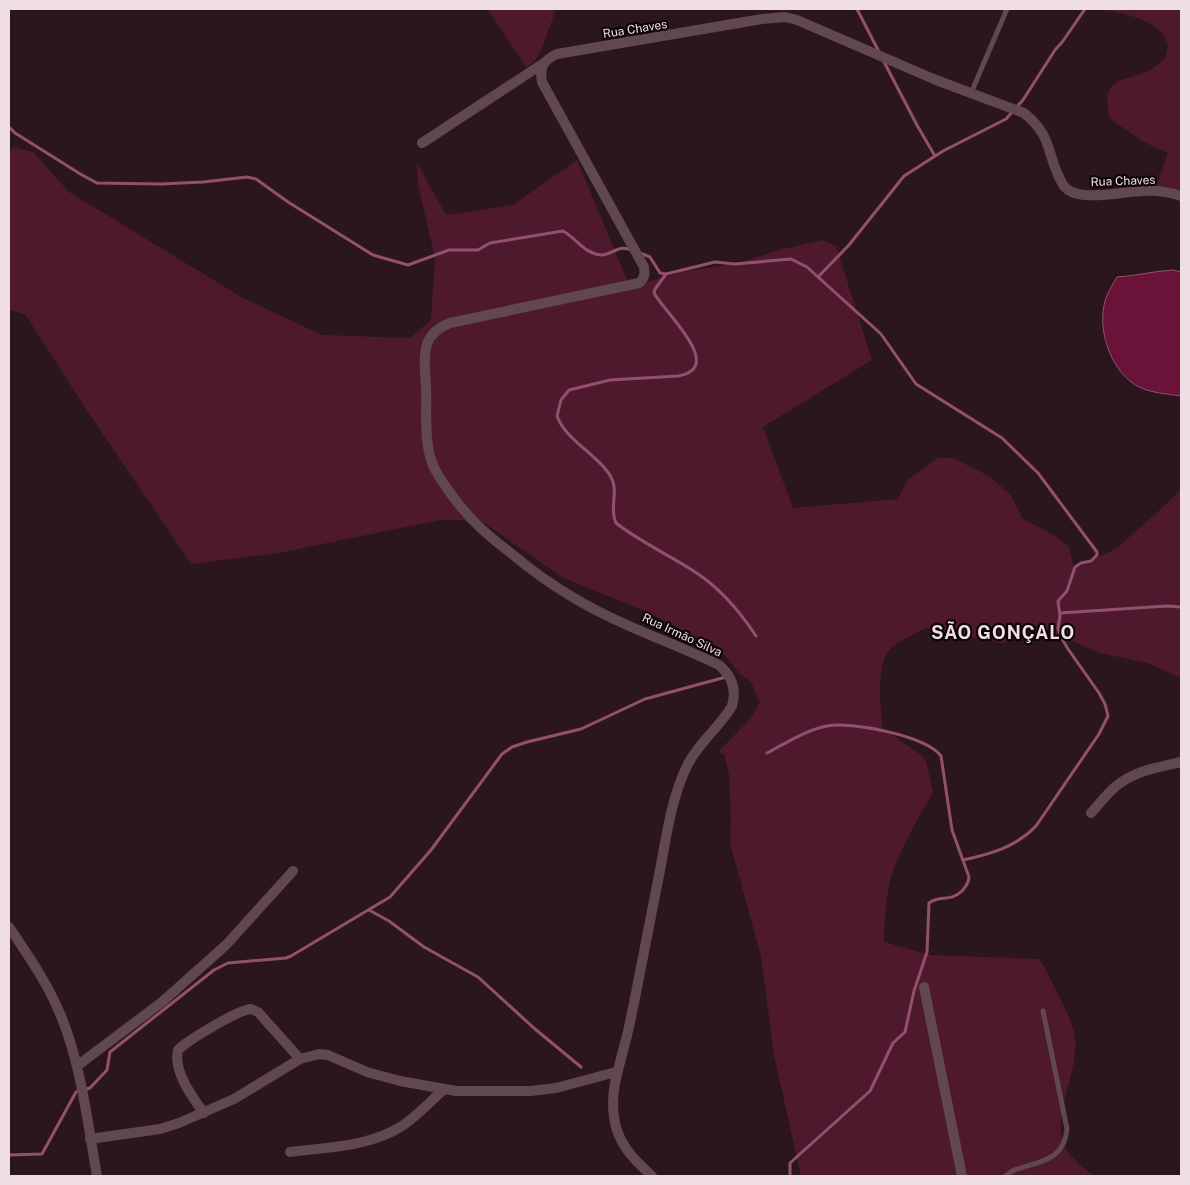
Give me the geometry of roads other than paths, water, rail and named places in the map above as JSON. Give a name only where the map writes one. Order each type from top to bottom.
[{"type":"street","points":[[772,9],[785,17]]},
{"type":"street","name":"Rua Chaves","points":[[422,142],[557,54],[762,19],[785,17],[797,20],[927,76],[1024,113],[1042,131],[1048,143],[1061,183],[1070,192],[1096,195],[1143,191],[1167,192],[1181,196]]},
{"type":"street","name":"Rua Irmão Silva","points":[[544,62],[540,75],[542,82],[644,267],[645,274],[643,280],[639,283],[450,323],[438,329],[428,339],[425,352],[430,456],[438,474],[472,521],[483,532],[532,570],[574,598],[600,612],[719,665],[728,673],[732,681],[734,699],[732,706],[695,752],[687,766],[671,810],[634,1004],[625,1044],[616,1072],[613,1097],[614,1118],[619,1135],[625,1148],[635,1161],[652,1176]]},
{"type":"street","points":[[1091,813],[1116,786],[1127,778],[1145,770],[1181,762]]},
{"type":"street","points":[[77,1066],[162,1002],[226,945],[293,870]]},
{"type":"street","points":[[9,927],[32,960],[61,1015],[77,1066],[97,1176]]},
{"type":"street","points":[[924,986],[962,1176]]},
{"type":"street","points":[[204,1113],[184,1083],[177,1057],[178,1050],[239,1012],[248,1009],[258,1012],[300,1059]]},
{"type":"street","points":[[90,1139],[160,1128],[204,1113],[234,1099],[300,1059],[310,1056],[328,1055],[367,1072],[443,1090],[531,1091],[556,1088],[616,1072]]},
{"type":"street","points":[[290,1152],[350,1145],[388,1133],[402,1126],[443,1090]]},
{"type":"lane","points":[[971,93],[1008,9]]},
{"type":"lane","points":[[1006,1176],[1012,1171],[1058,1154],[1066,1137],[1067,1129],[1043,1011]]},
{"type":"waterway","points":[[857,9],[879,52]]},
{"type":"waterway","points":[[818,277],[849,245],[904,176],[943,151],[1006,119],[1023,100],[1055,50],[1085,9]]},
{"type":"waterway","points":[[883,60],[935,156]]},
{"type":"waterway","points":[[9,127],[15,133],[97,183],[161,184],[247,177],[256,179],[288,202],[373,255],[408,265],[449,250],[478,250],[490,243],[563,231],[585,249],[595,254],[605,255],[622,248],[632,250]]},
{"type":"waterway","points":[[640,253],[650,257],[660,273],[666,274],[715,262],[735,264],[791,259],[807,267],[881,334],[916,384],[1002,438],[1038,473],[1097,552],[1097,555],[1091,561],[1081,563],[1075,567],[1067,591],[1058,601],[1060,616],[1058,628],[1068,649],[1099,693],[1105,704],[1108,716],[1099,734],[1036,826],[1020,839],[1002,849],[963,860]]},
{"type":"waterway","points":[[666,274],[654,293],[695,351],[696,362],[691,371],[678,376],[610,380],[569,390],[561,400],[557,416],[561,425],[568,433],[606,469],[611,477],[614,488],[613,512],[616,523],[711,583],[735,608],[756,636]]},
{"type":"waterway","points":[[1060,613],[1167,606],[1181,607]]},
{"type":"waterway","points":[[9,1155],[42,1154],[76,1092],[90,1088],[107,1070],[110,1052],[214,970],[228,963],[291,956],[390,897],[431,850],[502,754],[512,747],[581,729],[645,699],[726,677]]},
{"type":"waterway","points":[[767,753],[811,730],[838,725],[869,728],[905,736],[933,749],[941,756],[952,830],[969,877],[966,886],[957,895],[933,900],[929,903],[927,952],[914,991],[905,1032],[893,1043],[870,1091],[790,1163],[790,1176]]},
{"type":"waterway","points":[[369,910],[389,921],[424,947],[478,977],[535,1029],[581,1067]]},
{"type":"district","name":"SÃO GONÇALO","points":[[1003,633]]}]
